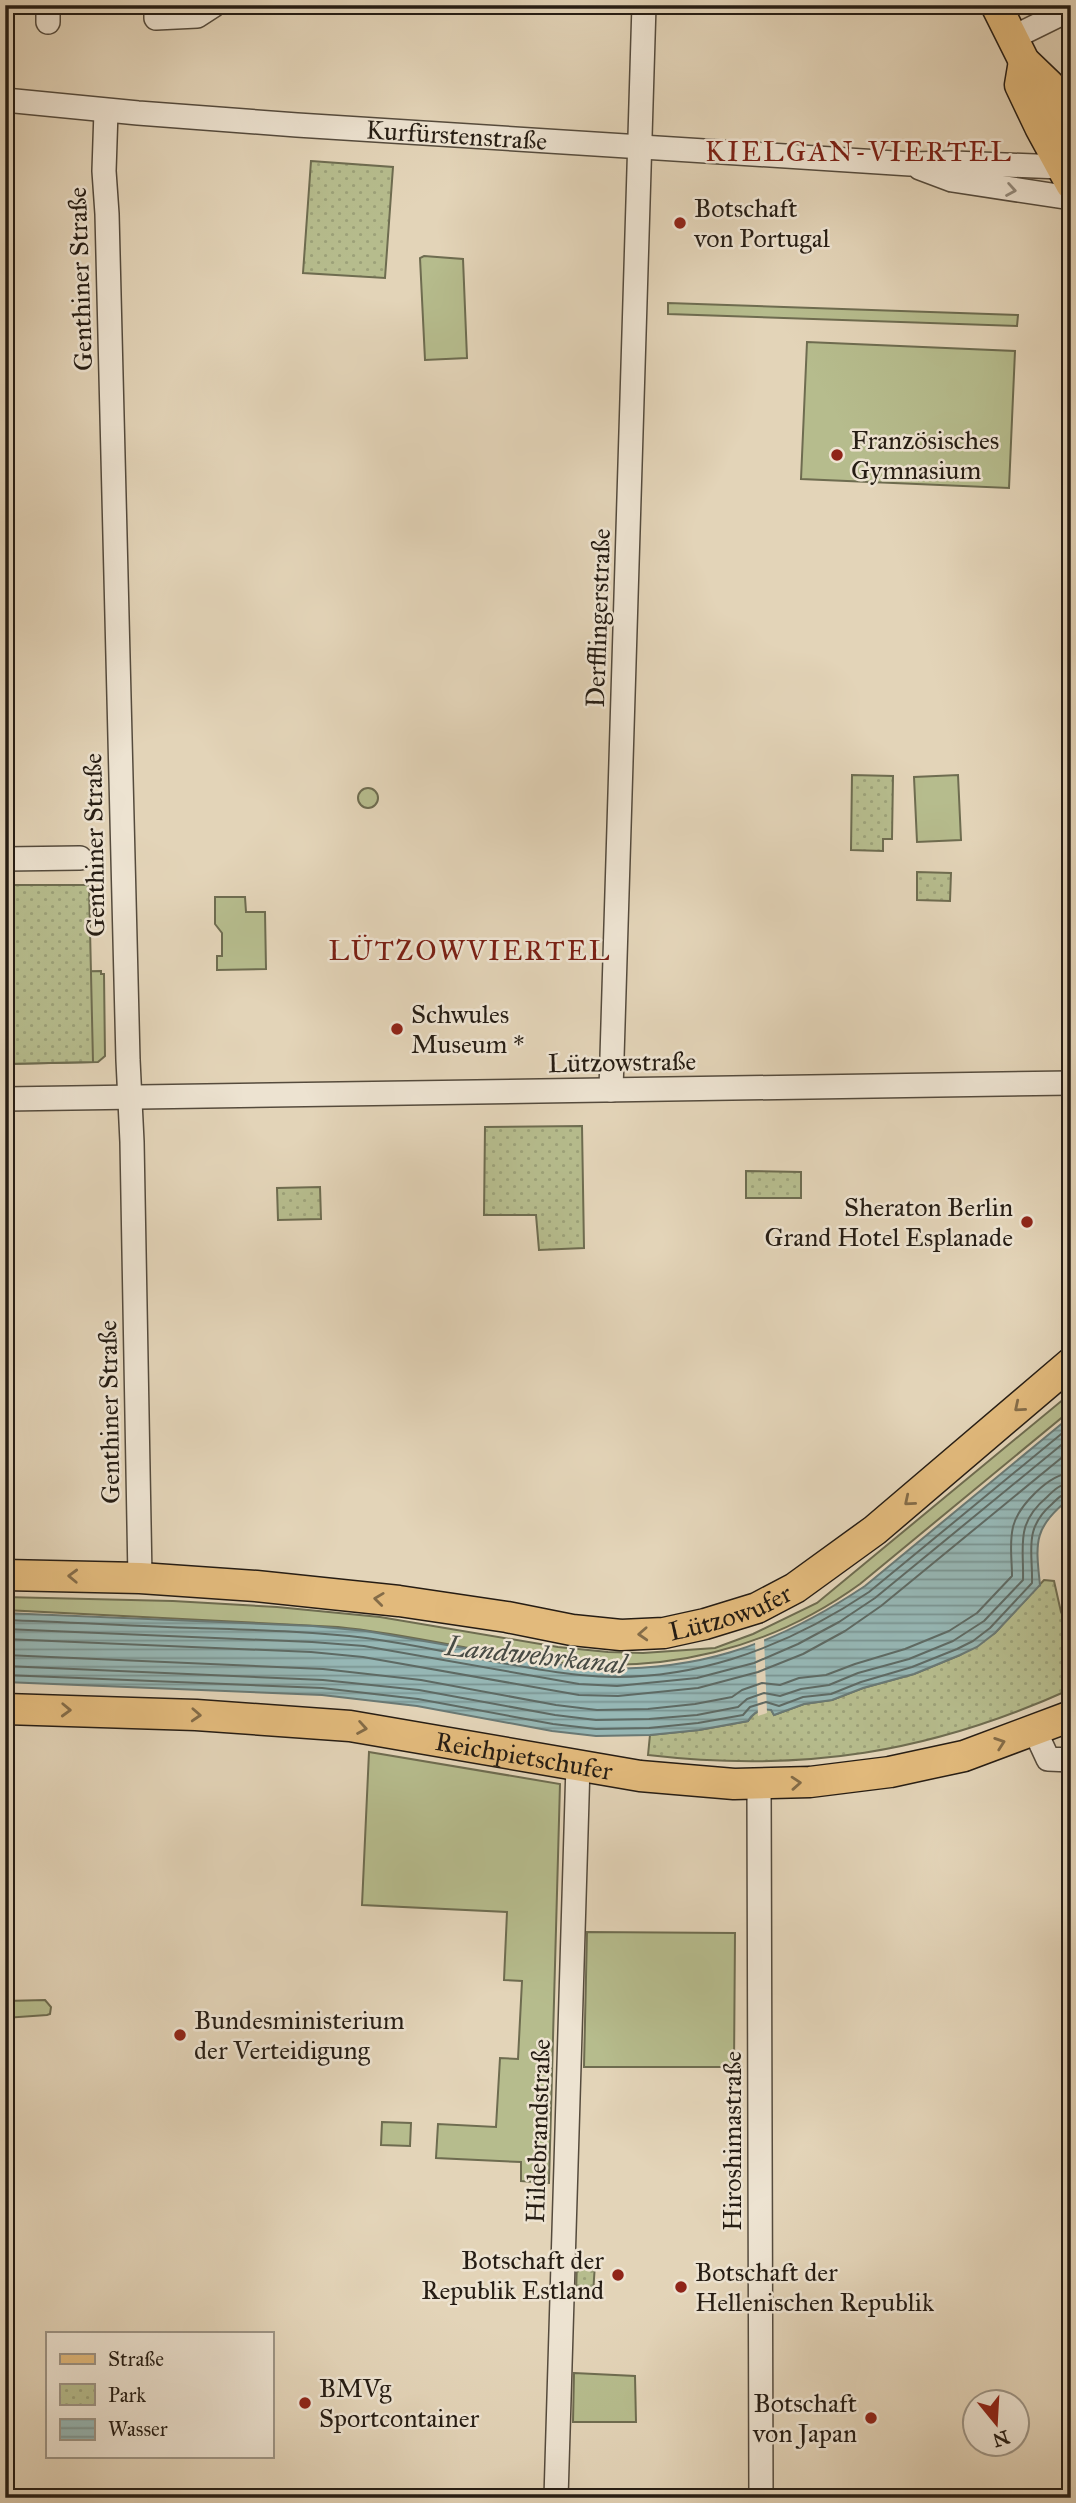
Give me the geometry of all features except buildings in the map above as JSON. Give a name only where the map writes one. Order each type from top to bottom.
[{"type":"main road","points":[[996,5],[1018,49],[1049,85],[1071,128]]},
{"type":"main road","points":[[1018,49],[1020,85],[1040,127],[1068,172]]},
{"type":"main road","name":"Lützowufer","points":[[5,1575],[140,1578],[328,1592],[507,1617],[572,1630],[621,1635],[664,1633],[757,1608],[827,1567],[899,1510],[1071,1363]]},
{"type":"main road","name":"Reichpietschufer","points":[[5,1709],[196,1715],[350,1726],[678,1781],[759,1784],[831,1780],[890,1772],[964,1756],[1071,1716]]},
{"type":"street","points":[[156,12],[197,16],[214,5]]},
{"type":"street","name":"Derfflingerstraße","points":[[611,1090],[644,5]]},
{"type":"street","points":[[1018,49],[1071,9]]},
{"type":"street","name":"Kurfürstenstraße","points":[[5,100],[106,110],[640,147],[910,164],[953,163],[1068,172]]},
{"type":"street","name":"Genthiner Straße","points":[[106,110],[104,172],[109,269],[140,1578]]},
{"type":"street","name":"Kurfürstenstraße","points":[[910,164],[952,180],[1071,198]]},
{"type":"street","points":[[5,859],[80,858]]},
{"type":"street","name":"Lützowstraße","points":[[5,1099],[1071,1083]]},
{"type":"street","points":[[1035,1731],[1048,1759],[1071,1760]]},
{"type":"street","name":"Hildebrandstraße","points":[[556,2498],[578,1765]]},
{"type":"street","name":"Hiroshimastraße","points":[[759,1784],[761,2498]]},
{"type":"green space","points":[[311,161],[393,167],[385,278],[303,273]]},
{"type":"green space","points":[[420,258],[463,259],[467,358],[425,360]]},
{"type":"green space","points":[[668,303],[1018,315],[1017,326],[668,314]]},
{"type":"green space","points":[[807,342],[1015,351],[1009,488],[801,479]]},
{"type":"green space","points":[[852,775],[893,776],[892,839],[883,839],[883,851],[851,850]]},
{"type":"green space","points":[[958,775],[961,840],[917,842],[914,777]]},
{"type":"green space","points":[[368,788],[375,791],[378,798],[375,805],[368,808],[361,805],[358,798],[361,791]]},
{"type":"green space","points":[[917,872],[951,873],[950,901],[917,900]]},
{"type":"green space","points":[[5,885],[89,885],[93,1062],[5,1064]]},
{"type":"green space","points":[[215,897],[245,897],[246,912],[265,912],[266,969],[217,970],[217,956],[222,956],[222,933],[215,924]]},
{"type":"green space","points":[[101,971],[101,974],[104,974],[105,1056],[98,1062],[5,1064],[5,1000],[49,972]]},
{"type":"green space","points":[[582,1126],[584,1248],[539,1250],[536,1215],[484,1215],[485,1127]]},
{"type":"green space","points":[[746,1171],[801,1172],[801,1198],[746,1198]]},
{"type":"green space","points":[[320,1187],[321,1219],[278,1220],[277,1188]]},
{"type":"green space","points":[[1071,1393],[1071,1410],[860,1584],[789,1626],[752,1641],[675,1660],[594,1665],[553,1662],[338,1627],[5,1610],[5,1597],[173,1601],[380,1617],[558,1647],[608,1652],[643,1653],[715,1648],[753,1634],[817,1603]]},
{"type":"green space","points":[[1044,1580],[1054,1581],[1061,1612],[1071,1633],[1071,1689],[967,1729],[864,1753],[759,1761],[648,1755],[650,1735],[748,1721],[755,1713],[764,1709],[771,1709],[774,1715],[804,1704],[832,1700],[914,1674],[960,1655],[995,1633]]},
{"type":"green space","points":[[369,1752],[560,1784],[549,2183],[521,2181],[521,2162],[436,2158],[438,2124],[496,2127],[500,2058],[518,2059],[522,1981],[504,1980],[507,1912],[362,1905]]},
{"type":"green space","points":[[587,1932],[735,1933],[734,2067],[584,2067]]},
{"type":"green space","points":[[45,2000],[51,2007],[50,2014],[5,2018],[5,2001]]},
{"type":"green space","points":[[382,2122],[411,2123],[410,2146],[381,2145]]},
{"type":"green space","points":[[577,2263],[595,2264],[593,2294],[576,2294]]},
{"type":"green space","points":[[574,2373],[635,2376],[636,2422],[573,2422]]},
{"type":"water","points":[[1071,1416],[1071,1497],[1050,1517],[1040,1535],[1040,1585],[995,1633],[977,1647],[914,1674],[832,1700],[804,1704],[774,1715],[771,1710],[761,1710],[748,1721],[699,1730],[650,1735],[596,1736],[552,1731],[417,1706],[322,1695],[5,1682],[5,1613],[313,1626],[366,1631],[580,1668],[621,1669],[695,1661],[763,1641],[797,1626],[865,1586]]},
{"type":"pier","points":[[764,1638],[767,1713],[758,1716],[755,1641]]},
{"type":"place","name":"Botschaft von Portugal","points":[[680,223]]},
{"type":"place","name":"Französisches Gymnasium","points":[[837,455]]},
{"type":"place","name":"Schwules Museum *","points":[[397,1029]]},
{"type":"place","name":"Sheraton Berlin Grand Hotel Esplanade","points":[[1027,1222]]},
{"type":"place","name":"Bundesministerium der Verteidigung","points":[[180,2035]]},
{"type":"place","name":"Botschaft der Republik Estland","points":[[618,2275]]},
{"type":"place","name":"Botschaft der Hellenischen Republik","points":[[681,2287]]},
{"type":"place","name":"BMVg Sportcontainer","points":[[305,2403]]},
{"type":"place","name":"Botschaft von Japan","points":[[871,2418]]},
{"type":"district","name":"KIELGAN-VIERTEL","points":[[859,151]]},
{"type":"district","name":"LÜTZOWVIERTEL","points":[[470,950]]},
{"type":"water label","name":"Landwehrkanal","points":[[536,1655]]}]
